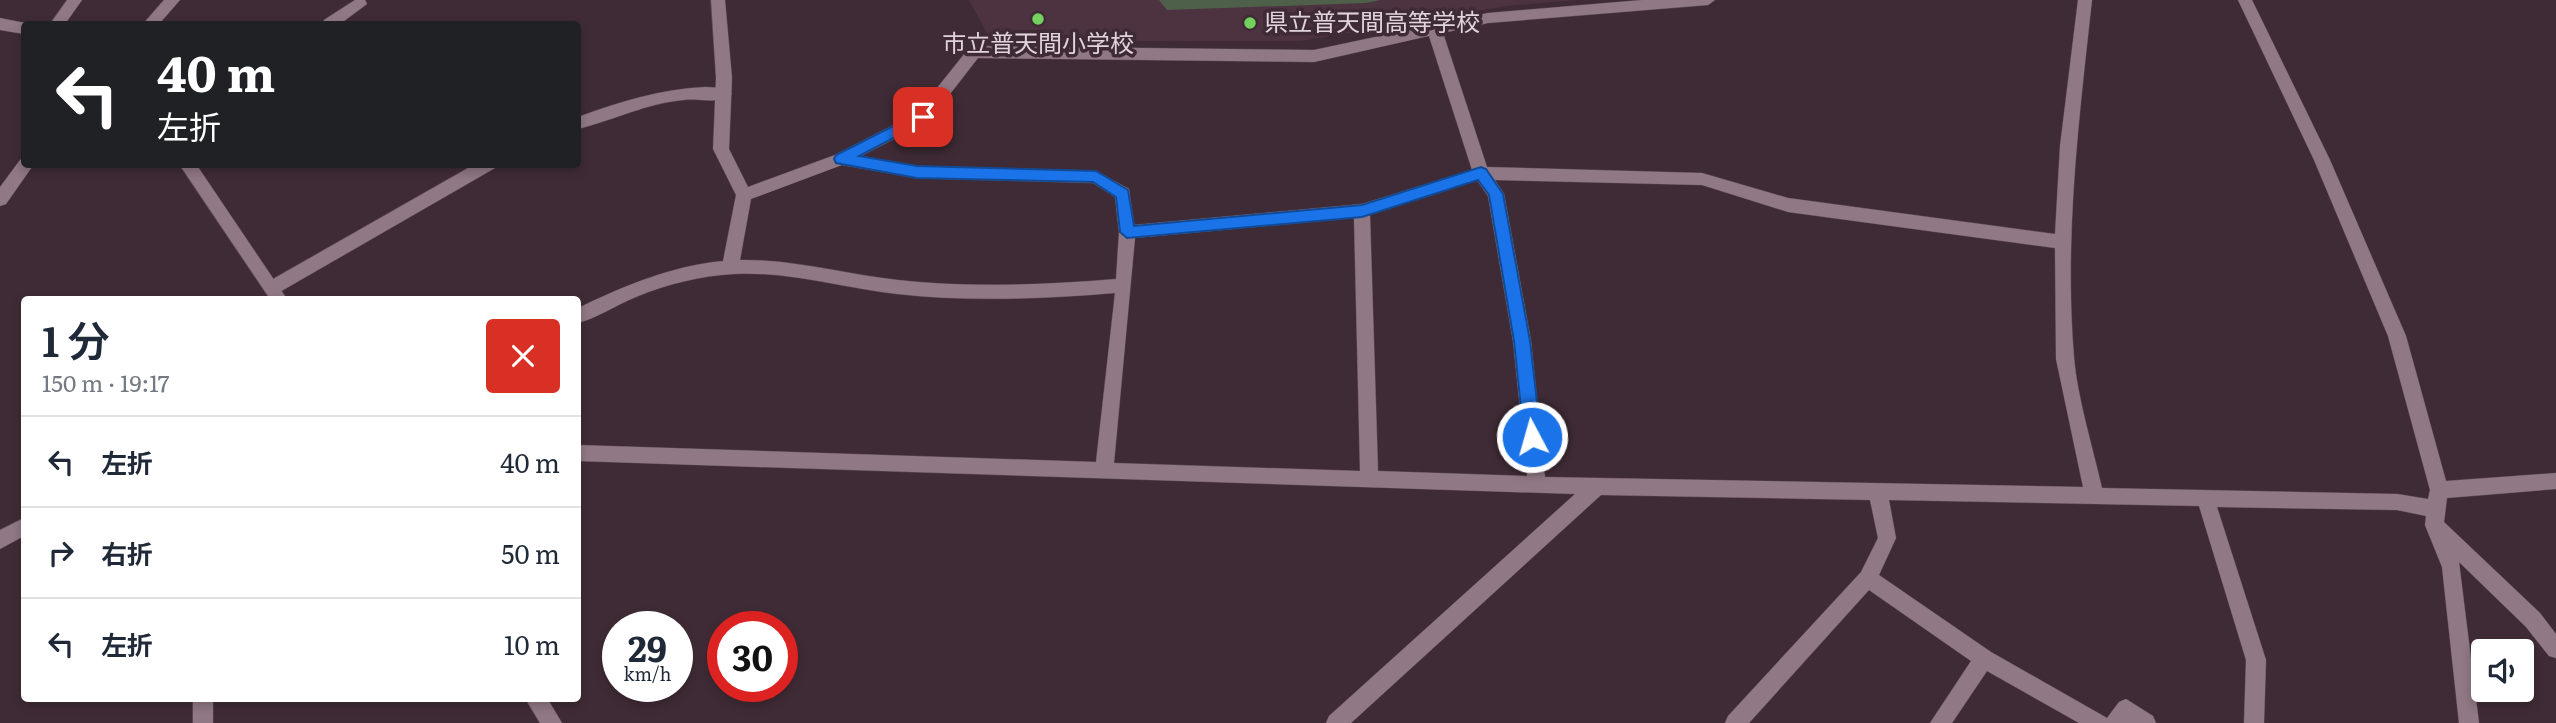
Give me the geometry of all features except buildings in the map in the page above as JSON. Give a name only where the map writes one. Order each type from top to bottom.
[{"type":"street","points":[[59,21],[75,0]]},
{"type":"street","points":[[153,21],[173,0]]},
{"type":"street","points":[[718,0],[724,94],[721,149],[744,195],[730,266]]},
{"type":"street","points":[[744,195],[841,159],[923,117],[974,52],[1314,56],[1488,18],[1707,0]]},
{"type":"street","points":[[2085,0],[2068,146],[2063,242],[2065,359],[2094,495]]},
{"type":"street","points":[[2245,0],[2322,160],[2397,336],[2452,567],[2469,723]]},
{"type":"street","points":[[334,21],[360,4]]},
{"type":"street","points":[[0,24],[21,28]]},
{"type":"street","points":[[1434,28],[1481,173],[1496,194],[1522,341],[1537,485]]},
{"type":"street","points":[[581,121],[645,100],[680,92],[724,94]]},
{"type":"street","points":[[841,159],[917,172],[1096,177],[1123,194],[1127,232],[1124,285],[1104,470]]},
{"type":"street","points":[[0,199],[6,181],[21,168]]},
{"type":"street","points":[[190,168],[276,294],[482,168]]},
{"type":"street","points":[[1127,232],[1362,211],[1481,173],[1702,179],[1788,205],[2063,242]]},
{"type":"street","points":[[1362,211],[1369,479]]},
{"type":"street","points":[[581,314],[622,293],[685,272],[730,266],[790,268],[897,287],[1042,293],[1124,285]]},
{"type":"street","points":[[581,453],[1537,485],[2397,502],[2436,508],[2556,481]]},
{"type":"street","points":[[1336,723],[1597,486]]},
{"type":"street","points":[[1735,723],[1868,578],[1887,538],[1878,491]]},
{"type":"street","points":[[2205,497],[2256,660],[2254,723]]},
{"type":"street","points":[[2436,508],[2556,649]]},
{"type":"street","points":[[0,540],[21,529]]},
{"type":"street","points":[[1868,578],[1984,659],[2099,723]]},
{"type":"street","points":[[1940,723],[1984,659]]},
{"type":"street","points":[[202,702],[203,723]]},
{"type":"street","points":[[538,702],[552,723]]},
{"type":"street","points":[[2115,723],[2126,709],[2146,723]]},
{"type":"shaded area","name":"県立普天間高等学校","points":[[969,0],[1576,0],[1506,6],[1301,41],[1085,41],[989,37]]},
{"type":"green space","points":[[1159,0],[1381,0],[1366,3],[1167,10]]},
{"type":"place","name":"市立普天間小学校","points":[[1038,19]]},
{"type":"place","name":"県立普天間高等学校","points":[[1250,23]]},
{"type":"route","points":[[923,117],[841,159],[917,172],[1096,177],[1123,194],[1127,232],[1362,211],[1481,173],[1496,194],[1522,341],[1532,437]]}]
